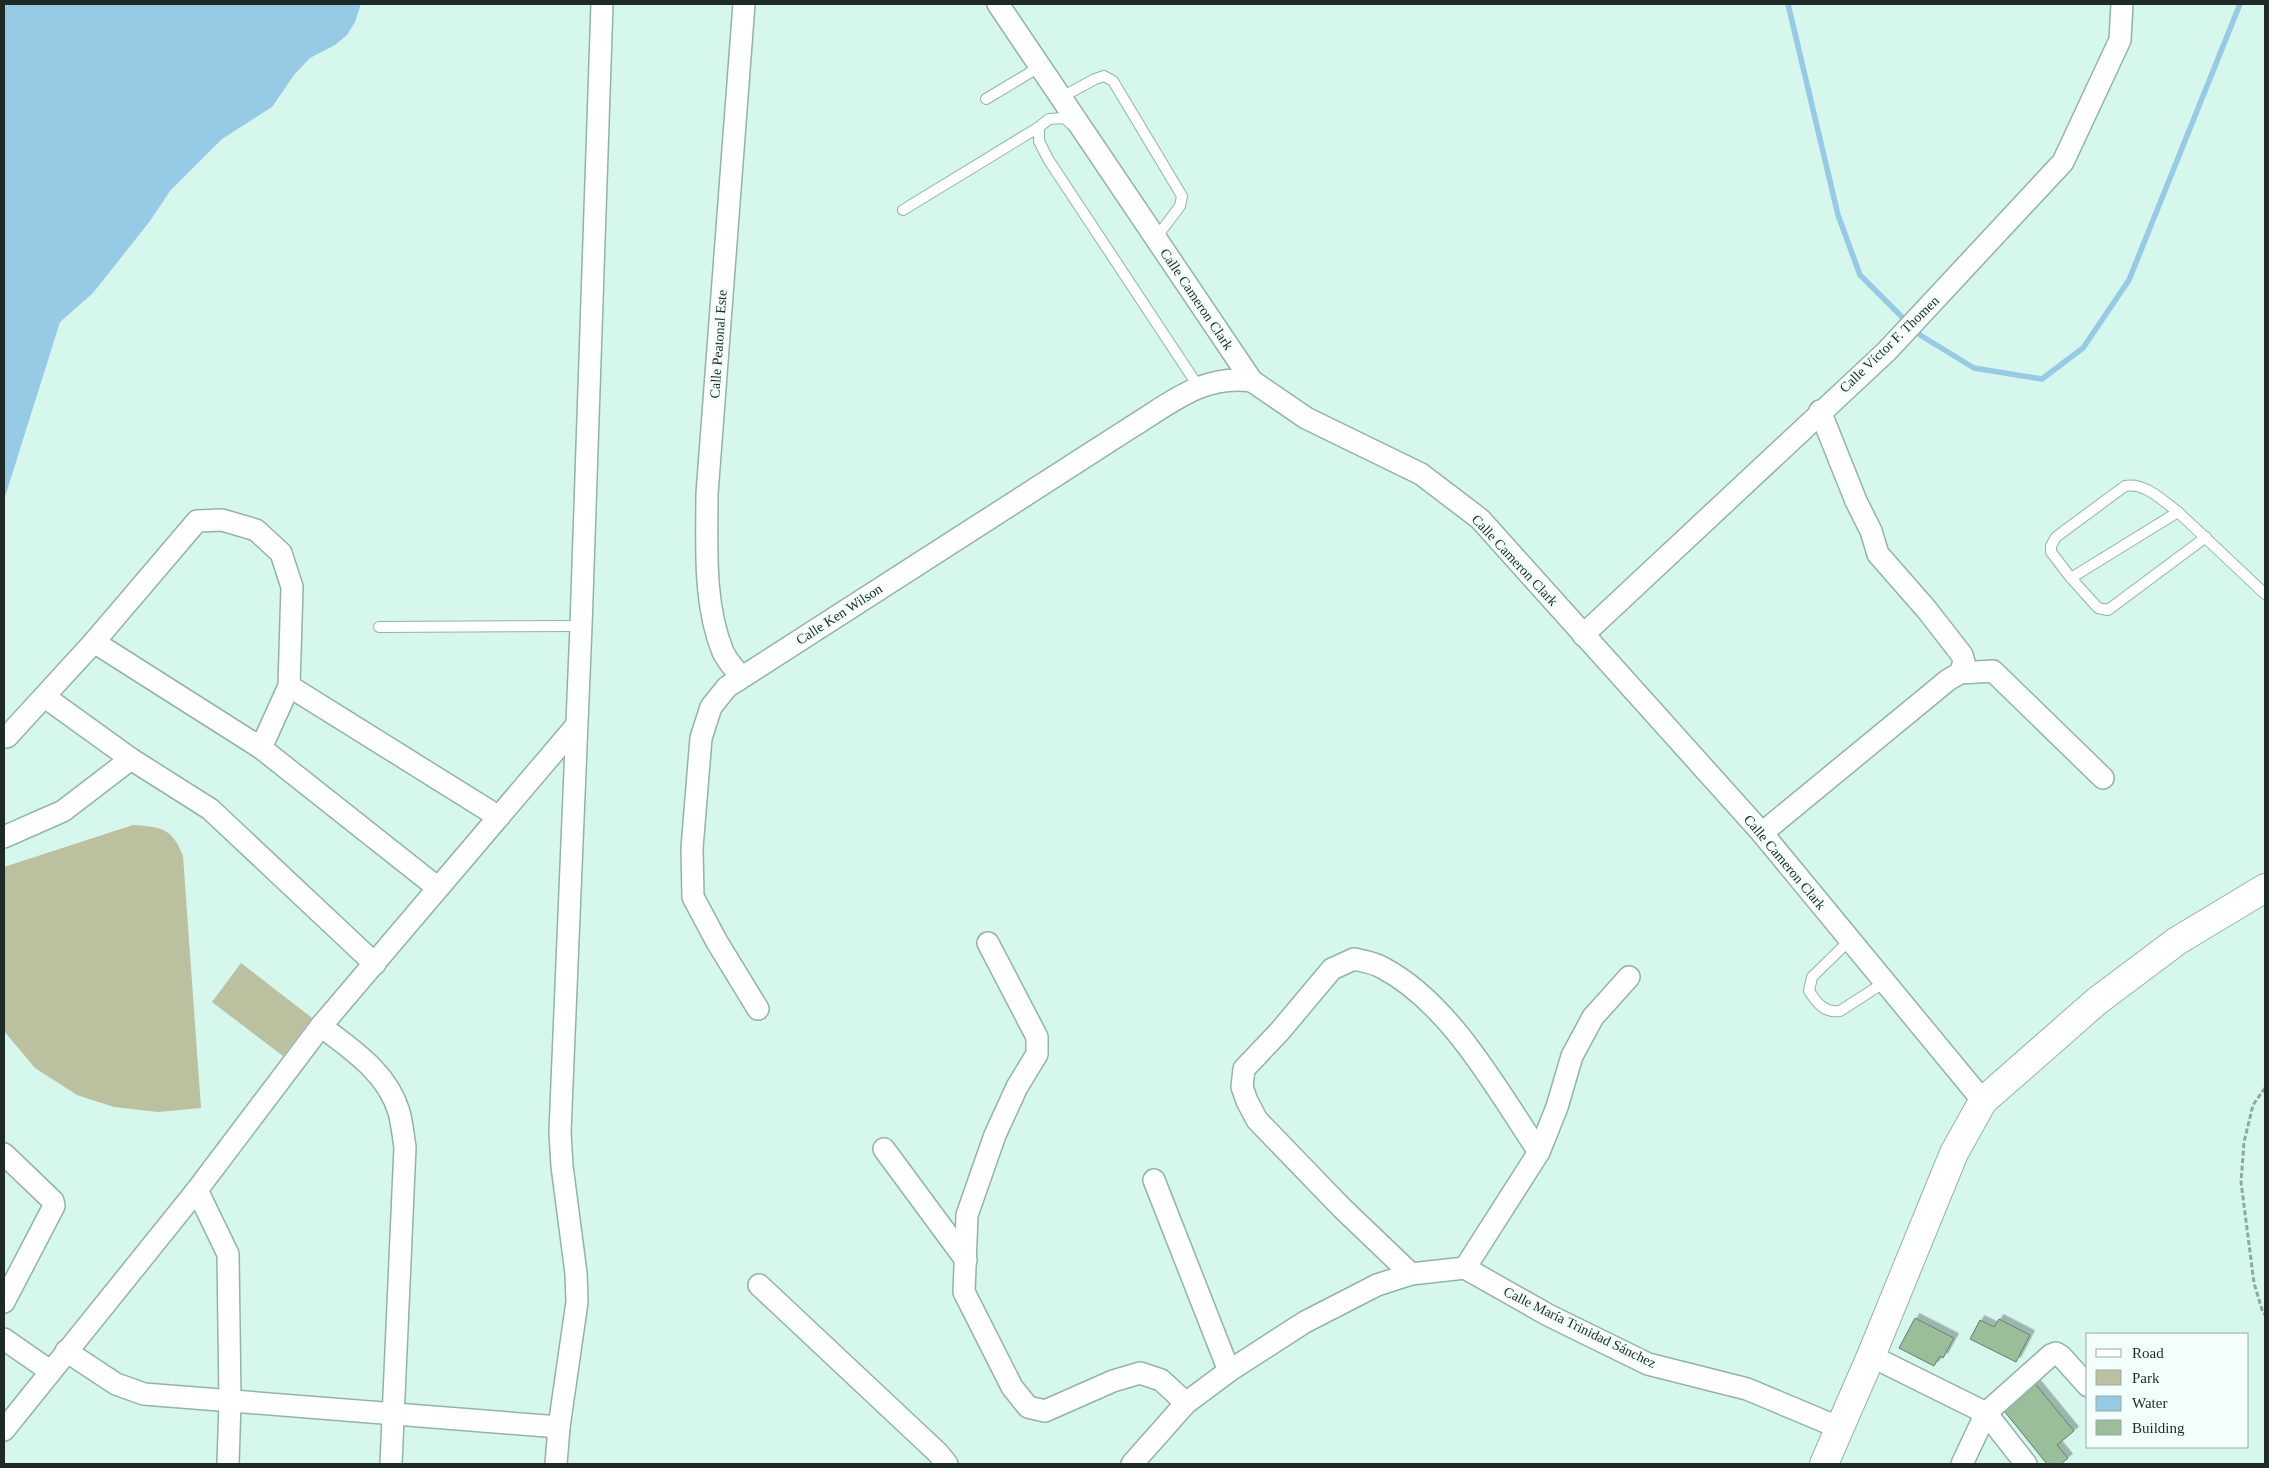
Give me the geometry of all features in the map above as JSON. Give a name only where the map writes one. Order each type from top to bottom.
[{"type":"main road","points":[[1824,1464],[1871,1356],[1954,1153],[1983,1101],[2098,1001],[2161,953],[2177,941],[2265,888]]},
{"type":"street","points":[[556,1464],[559,1427],[577,1302],[576,1272],[562,1166],[560,1132],[581,626],[602,4]]},
{"type":"street","name":"Calle Peatonal Este","points":[[741,677],[724,654],[714,621],[708,571],[707,494],[744,4]]},
{"type":"street","name":"Calle Cameron Clark","points":[[998,4],[1252,381],[1306,418],[1421,474],[1480,519],[1762,833],[1983,1101]]},
{"type":"street","name":"Calle Víctor F. Thomen","points":[[1583,635],[1820,411],[1887,351],[2062,162],[2120,40],[2122,4]]},
{"type":"street","name":"Calle Ken Wilson","points":[[758,1009],[717,942],[693,897],[692,848],[700,738],[711,707],[727,687],[741,677],[1132,426],[1198,386],[1239,379],[1252,381]]},
{"type":"street","points":[[1820,411],[1856,502],[1871,531],[1878,554],[1937,622],[1962,655],[1964,662],[1960,673]]},
{"type":"street","points":[[7,737],[45,698],[197,521],[222,520],[256,530],[281,553],[292,586],[290,686],[261,748]]},
{"type":"street","points":[[94,642],[261,748],[438,888]]},
{"type":"street","points":[[1762,833],[1948,680],[1960,673],[1993,671],[2103,778]]},
{"type":"street","points":[[290,686],[499,817]]},
{"type":"street","points":[[45,698],[131,759],[210,809],[375,964]]},
{"type":"street","points":[[4,1430],[50,1370],[198,1190],[321,1026],[576,726]]},
{"type":"street","points":[[4,837],[63,811],[131,759]]},
{"type":"street","points":[[988,943],[1037,1037],[1037,1054],[1017,1087],[995,1135],[967,1215],[964,1292],[1012,1387],[1028,1407],[1045,1411],[1113,1381],[1140,1373],[1161,1380],[1186,1403]]},
{"type":"street","points":[[1412,1274],[1342,1208],[1256,1120],[1242,1087],[1244,1069],[1280,1031],[1332,969],[1354,959],[1382,967],[1416,989],[1455,1029],[1539,1152]]},
{"type":"street","points":[[1132,1464],[1186,1403],[1229,1371],[1304,1322],[1377,1285],[1412,1274],[1465,1268],[1539,1152],[1557,1108],[1572,1056],[1593,1017],[1629,978]]},
{"type":"street","points":[[321,1026],[368,1063],[384,1081],[399,1112],[405,1147],[392,1464]]},
{"type":"street","points":[[884,1149],[966,1260]]},
{"type":"street","points":[[4,1154],[53,1201],[54,1206],[4,1302]]},
{"type":"street","points":[[1154,1180],[1229,1371]]},
{"type":"street","points":[[198,1190],[228,1254],[230,1401],[228,1464]]},
{"type":"street","name":"Calle María Trinidad Sánchez","points":[[1465,1268],[1548,1315],[1648,1364],[1747,1389],[1840,1428]]},
{"type":"street","points":[[759,1285],[938,1453],[947,1464]]},
{"type":"street","points":[[4,1340],[50,1370]]},
{"type":"street","points":[[66,1351],[116,1384],[144,1394],[559,1427]]},
{"type":"street","points":[[1962,1464],[1986,1412],[2051,1354],[2056,1353],[2061,1356],[2086,1384]]},
{"type":"street","points":[[1871,1356],[1986,1412],[2026,1464]]},
{"type":"lane","points":[[986,99],[1041,66]]},
{"type":"lane","points":[[1062,97],[1104,76],[1113,81],[1182,196],[1180,206],[1156,238]]},
{"type":"lane","points":[[903,210],[1039,127],[1048,119],[1064,118],[1092,141]]},
{"type":"lane","points":[[1039,127],[1039,141],[1048,159],[1198,386]]},
{"type":"lane","points":[[2206,536],[2108,610],[2098,608],[2051,552],[2051,546],[2056,537],[2125,486],[2134,484],[2147,490],[2178,512],[2206,536],[2265,594]]},
{"type":"lane","points":[[2071,578],[2178,512]]},
{"type":"lane","points":[[380,627],[581,626]]},
{"type":"lane","points":[[1850,940],[1812,977],[1809,991],[1815,1001],[1823,1008],[1832,1012],[1840,1011],[1885,982]]},
{"type":"path","points":[[2265,1088],[2253,1105],[2244,1142],[2241,1182],[2254,1283],[2263,1313],[2265,1314]]},
{"type":"green space","points":[[133,825],[159,828],[170,834],[183,856],[201,1108],[158,1112],[114,1107],[77,1095],[35,1068],[4,1031],[4,867]]},
{"type":"green space","points":[[241,963],[312,1018],[283,1056],[212,1002]]},
{"type":"water","points":[[4,4],[361,4],[355,22],[347,35],[335,45],[310,58],[294,75],[272,107],[222,139],[170,191],[150,221],[93,293],[60,322],[4,500]]},
{"type":"building","points":[[1915,1318],[1954,1338],[1943,1358],[1940,1356],[1934,1366],[1899,1348]]},
{"type":"building","points":[[1999,1319],[2030,1335],[2016,1362],[1970,1339],[1980,1320],[1994,1327]]},
{"type":"building","points":[[2033,1381],[2074,1431],[2057,1445],[2068,1458],[2061,1464],[2047,1464],[2001,1407]]},
{"type":"waterway","points":[[1788,4],[1838,215],[1860,275],[1907,322]]},
{"type":"waterway","points":[[1914,328],[1920,335],[1974,368],[2042,379],[2083,348],[2129,280],[2240,4]]}]
